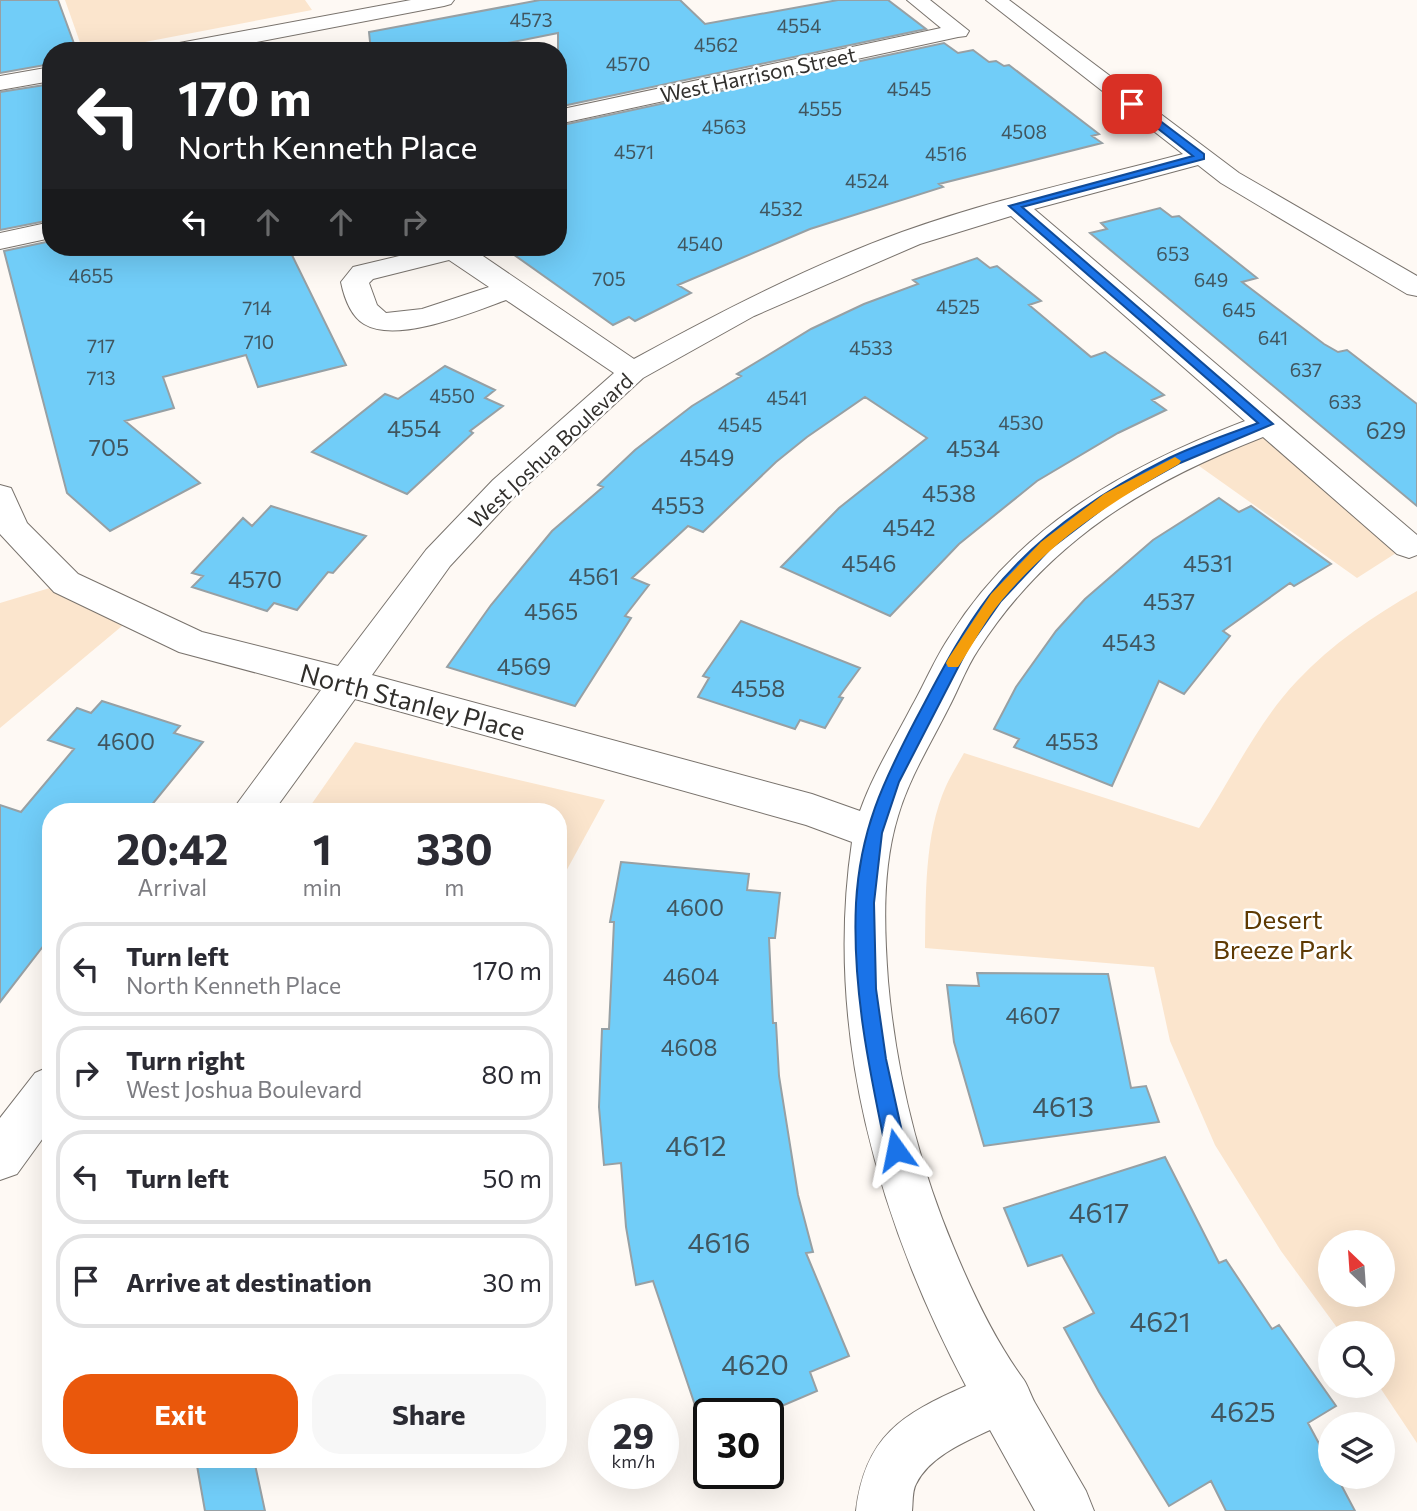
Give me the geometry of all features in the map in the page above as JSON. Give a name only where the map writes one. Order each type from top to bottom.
[{"type":"street","points":[[321,0],[335,20]]},
{"type":"street","points":[[221,42],[444,0]]},
{"type":"street","name":"West Harrison Street","points":[[567,115],[958,31],[917,0]]},
{"type":"street","points":[[996,0],[1230,178],[1336,243],[1417,288]]},
{"type":"street","points":[[0,83],[42,76]]},
{"type":"street","name":"West Joshua Boulevard","points":[[258,803],[438,558],[503,488],[633,372],[744,310],[911,238],[1014,206],[1200,157]]},
{"type":"street","points":[[1014,206],[1409,546]]},
{"type":"street","points":[[0,241],[42,232]]},
{"type":"street","points":[[432,256],[363,273],[355,282],[356,292],[367,313],[380,321],[414,318],[475,302],[509,289]]},
{"type":"street","points":[[462,256],[633,372]]},
{"type":"street","points":[[1066,1511],[955,1309],[923,1234],[896,1150],[866,989],[865,903],[874,833],[891,782],[962,645],[996,597],[1045,546],[1109,497],[1175,460],[1267,424]]},
{"type":"street","name":"North Stanley Place","points":[[0,496],[13,528],[66,583],[192,643],[345,682],[812,810],[874,833]]},
{"type":"street","points":[[0,1157],[42,1100]]},
{"type":"street","points":[[884,1511],[884,1493],[895,1463],[922,1435],[1004,1397]]},
{"type":"green space","points":[[65,0],[305,0],[312,10],[145,42],[80,42]]},
{"type":"green space","points":[[1267,424],[1407,546],[1357,578],[1185,456]]},
{"type":"green space","points":[[63,584],[134,616],[0,728],[0,603]]},
{"type":"green space","name":"Desert Breeze Park","points":[[1417,591],[1417,1443],[1387,1398],[1395,1398],[1395,1321],[1332,1321],[1322,1307],[1395,1307],[1395,1230],[1318,1230],[1318,1302],[1281,1251],[1215,1145],[1170,1041],[1154,967],[925,948],[928,866],[934,825],[946,786],[964,753],[1199,828],[1257,733],[1283,697],[1310,668],[1369,621]]},
{"type":"green space","points":[[355,742],[605,800],[567,870],[567,803],[312,803]]},
{"type":"building","points":[[0,0],[58,0],[73,42],[42,42],[42,66],[0,73]]},
{"type":"building","points":[[540,0],[680,0],[705,24],[838,0],[888,0],[926,29],[567,105],[567,42],[558,42],[558,33],[513,42],[370,42],[369,32]]},
{"type":"building","points":[[944,43],[958,53],[973,50],[989,62],[1009,65],[1099,134],[1092,136],[1102,143],[939,184],[943,187],[810,229],[678,285],[691,293],[635,321],[629,317],[613,325],[516,256],[567,256],[567,124]]},
{"type":"building","points":[[42,85],[42,222],[0,230],[0,92]]},
{"type":"building","points":[[1160,208],[1172,217],[1179,216],[1257,278],[1242,282],[1324,344],[1338,352],[1347,350],[1417,404],[1417,506],[1090,233],[1107,229],[1101,223]]},
{"type":"building","points":[[42,243],[42,256],[292,256],[346,365],[258,387],[246,355],[163,377],[174,408],[125,421],[200,483],[110,531],[67,493],[4,251]]},
{"type":"building","points":[[977,258],[990,268],[997,266],[1041,301],[1029,305],[1091,357],[1105,352],[1164,395],[1152,400],[1166,410],[1118,433],[1037,481],[959,544],[890,616],[781,567],[839,508],[927,438],[865,397],[776,462],[703,532],[688,526],[632,578],[649,585],[625,616],[631,618],[575,706],[447,667],[491,605],[552,531],[603,487],[598,485],[635,450],[692,406],[741,376],[737,374],[811,329],[864,304],[918,284],[913,280]]},
{"type":"building","points":[[445,366],[495,390],[485,398],[503,406],[470,431],[473,433],[407,494],[312,452],[385,394],[398,399]]},
{"type":"building","points":[[1219,498],[1239,512],[1251,506],[1331,564],[1294,586],[1290,583],[1223,631],[1230,636],[1184,694],[1159,681],[1112,786],[1014,747],[1019,739],[994,729],[1016,687],[1056,631],[1085,599],[1153,540]]},
{"type":"building","points":[[271,506],[366,536],[333,573],[328,572],[297,610],[274,603],[267,611],[192,587],[203,576],[192,573],[243,518],[252,526]]},
{"type":"building","points":[[741,621],[860,668],[839,697],[843,698],[825,728],[800,720],[795,729],[698,697],[709,678],[703,676]]},
{"type":"building","points":[[102,701],[180,726],[174,733],[203,742],[153,803],[42,803],[42,948],[0,1002],[0,805],[21,812],[74,749],[48,740],[77,708],[91,713]]},
{"type":"building","points":[[621,862],[749,874],[747,890],[780,893],[775,938],[769,938],[773,1023],[776,1023],[779,1076],[798,1195],[813,1252],[806,1253],[849,1356],[810,1372],[817,1391],[784,1405],[784,1398],[693,1399],[653,1281],[636,1285],[626,1227],[621,1163],[604,1165],[599,1107],[602,1029],[609,1029],[614,922],[610,922]]},
{"type":"building","points":[[977,973],[1108,974],[1131,1088],[1146,1086],[1159,1122],[984,1146],[954,1042],[947,985],[979,986]]},
{"type":"building","points":[[1165,1157],[1219,1263],[1226,1260],[1272,1329],[1279,1325],[1318,1380],[1318,1398],[1330,1398],[1336,1406],[1326,1412],[1318,1412],[1318,1417],[1308,1423],[1318,1442],[1318,1489],[1343,1489],[1355,1511],[1226,1511],[1211,1481],[1169,1506],[1099,1392],[1064,1328],[1094,1313],[1062,1255],[1028,1266],[1004,1208]]},
{"type":"building","points":[[197,1468],[256,1468],[265,1511],[205,1511]]},
{"type":"slow traffic","points":[[953,663],[962,645],[996,597],[1045,546],[1109,497],[1175,461]]},
{"type":"route","points":[[896,1150],[866,989],[865,903],[874,833],[891,782],[962,645],[996,597],[1045,546],[1109,497],[1175,460],[1267,424],[1014,206],[1200,157],[1132,104]]}]
